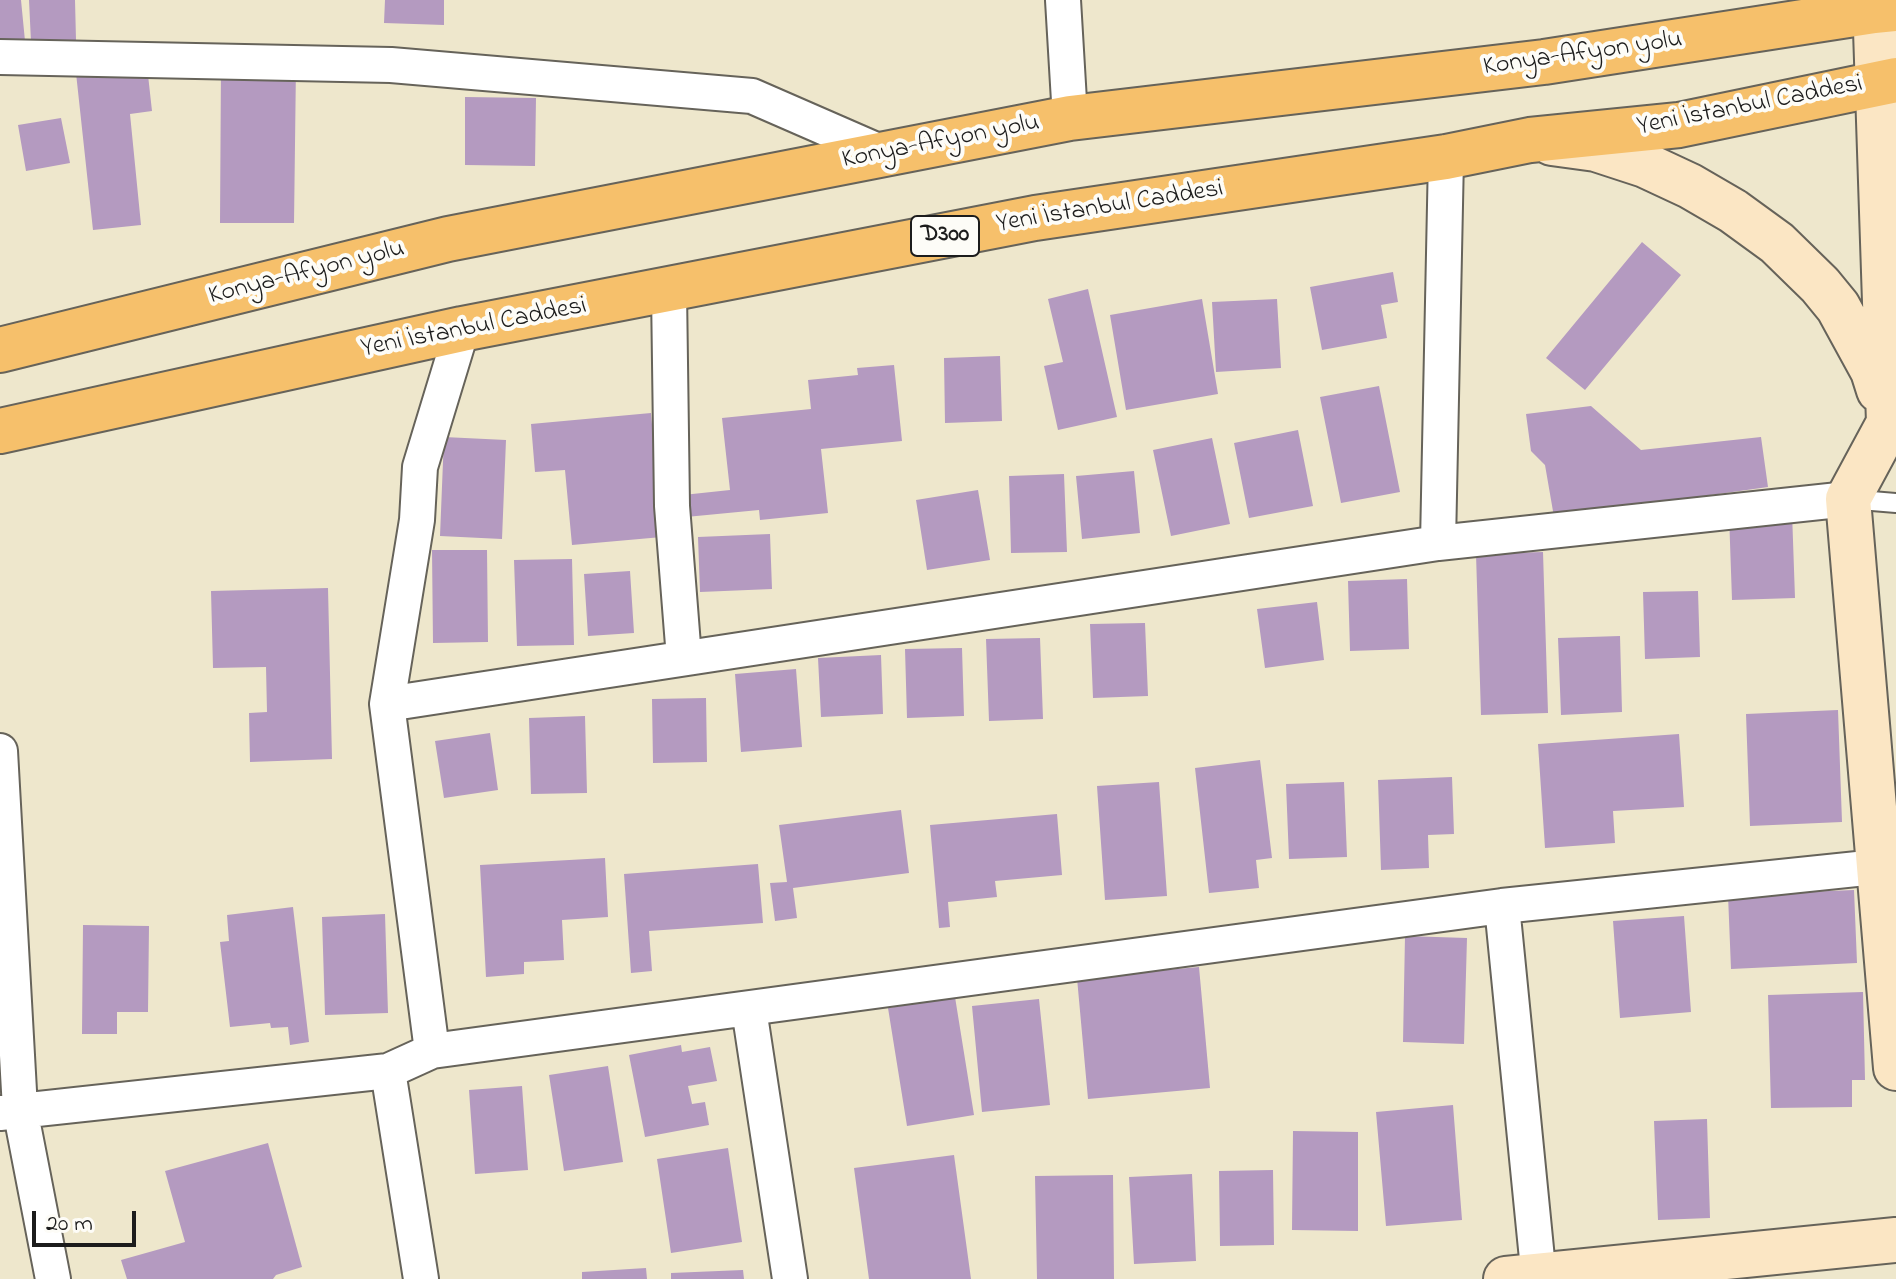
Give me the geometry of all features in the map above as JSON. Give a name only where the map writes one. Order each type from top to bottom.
[{"type":"highway","name":"Konya-Afyon yolu","points":[[0,350],[448,239],[1070,118],[1544,62],[1881,7]]},
{"type":"highway","name":"Yeni İstanbul Caddesi","points":[[0,431],[462,329],[1035,218],[1446,157],[1530,140],[1679,125],[1886,81]]},
{"type":"main road","points":[[1881,7],[1886,81],[1889,423],[1848,499],[1887,865],[1896,1068]]},
{"type":"main road","points":[[1530,140],[1596,149],[1645,165],[1733,211],[1777,243],[1820,285],[1852,330],[1873,371],[1889,423]]},
{"type":"main road","points":[[1528,1277],[1896,1240]]},
{"type":"street","points":[[1063,0],[1070,118]]},
{"type":"street","points":[[0,57],[391,65],[752,96],[885,154]]},
{"type":"street","points":[[1438,543],[1446,157]]},
{"type":"street","points":[[669,291],[672,506],[684,658]]},
{"type":"street","points":[[432,1051],[387,704],[417,520],[420,467],[462,329]]},
{"type":"street","points":[[387,704],[1438,543],[1848,499]]},
{"type":"street","points":[[0,751],[10,1111],[53,1279]]},
{"type":"street","points":[[10,1111],[388,1071],[432,1051],[1502,906],[1887,865]]},
{"type":"street","points":[[1502,906],[1528,1277]]},
{"type":"street","points":[[749,1009],[790,1279]]},
{"type":"street","points":[[388,1071],[421,1279]]},
{"type":"lane","points":[[1848,499],[1896,503]]},
{"type":"building","points":[[0,0],[21,0],[25,41],[0,44]]},
{"type":"building","points":[[29,0],[75,0],[76,40],[31,42]]},
{"type":"building","points":[[385,0],[444,0],[444,25],[384,23]]},
{"type":"building","points":[[221,65],[296,65],[294,223],[220,223]]},
{"type":"building","points":[[147,66],[152,111],[130,114],[141,225],[93,230],[76,73]]},
{"type":"building","points":[[465,97],[536,98],[535,166],[465,165]]},
{"type":"building","points":[[61,118],[70,163],[26,171],[18,125]]},
{"type":"building","points":[[1642,242],[1681,275],[1585,390],[1546,358]]},
{"type":"building","points":[[1393,272],[1398,302],[1381,305],[1387,338],[1322,350],[1310,287]]},
{"type":"building","points":[[1088,289],[1117,417],[1058,430],[1044,366],[1063,362],[1048,299]]},
{"type":"building","points":[[1202,299],[1218,394],[1126,410],[1110,315]]},
{"type":"building","points":[[1277,299],[1281,368],[1216,372],[1212,302]]},
{"type":"building","points":[[1000,356],[1002,421],[945,423],[944,358]]},
{"type":"building","points":[[894,365],[902,441],[821,449],[828,513],[760,520],[759,510],[686,517],[683,495],[730,490],[722,418],[811,409],[808,380],[858,375],[857,368]]},
{"type":"building","points":[[1379,386],[1400,492],[1341,503],[1320,397]]},
{"type":"building","points":[[1591,406],[1641,450],[1761,437],[1768,487],[1554,517],[1545,465],[1531,451],[1526,414]]},
{"type":"building","points":[[651,413],[662,537],[572,545],[565,470],[535,472],[531,424]]},
{"type":"building","points":[[1298,430],[1313,506],[1249,518],[1234,443]]},
{"type":"building","points":[[444,437],[506,440],[502,539],[440,536]]},
{"type":"building","points":[[1212,438],[1230,524],[1171,536],[1153,450]]},
{"type":"building","points":[[1134,471],[1140,533],[1082,539],[1076,476]]},
{"type":"building","points":[[1064,474],[1067,552],[1011,553],[1009,476]]},
{"type":"building","points":[[978,490],[990,560],[927,570],[916,500]]},
{"type":"building","points":[[1792,512],[1795,598],[1732,600],[1729,514]]},
{"type":"building","points":[[770,534],[772,589],[700,592],[698,537]]},
{"type":"building","points":[[432,550],[487,550],[488,642],[433,643]]},
{"type":"building","points":[[1543,552],[1548,713],[1481,715],[1476,554]]},
{"type":"building","points":[[572,559],[574,645],[517,646],[514,560]]},
{"type":"building","points":[[630,571],[634,633],[588,636],[584,574]]},
{"type":"building","points":[[1407,579],[1409,649],[1350,651],[1348,581]]},
{"type":"building","points":[[328,588],[332,759],[250,762],[249,713],[267,712],[266,667],[213,668],[211,591]]},
{"type":"building","points":[[1698,591],[1700,657],[1645,659],[1643,592]]},
{"type":"building","points":[[1317,602],[1324,660],[1265,668],[1257,609]]},
{"type":"building","points":[[1145,623],[1148,696],[1093,698],[1090,624]]},
{"type":"building","points":[[1620,636],[1622,712],[1561,715],[1558,638]]},
{"type":"building","points":[[1040,638],[1043,719],[989,721],[986,639]]},
{"type":"building","points":[[962,648],[964,716],[907,718],[905,649]]},
{"type":"building","points":[[881,655],[883,714],[821,717],[818,658]]},
{"type":"building","points":[[796,669],[802,747],[741,752],[735,674]]},
{"type":"building","points":[[706,698],[707,762],[653,763],[652,699]]},
{"type":"building","points":[[1838,710],[1842,822],[1750,826],[1746,714]]},
{"type":"building","points":[[585,716],[587,793],[531,794],[529,718]]},
{"type":"building","points":[[490,733],[498,790],[444,798],[435,741]]},
{"type":"building","points":[[1679,734],[1684,807],[1613,811],[1615,843],[1545,848],[1538,744]]},
{"type":"building","points":[[1260,760],[1272,858],[1256,860],[1259,888],[1209,893],[1195,768]]},
{"type":"building","points":[[1452,777],[1454,834],[1428,835],[1429,868],[1381,870],[1378,780]]},
{"type":"building","points":[[1159,782],[1167,896],[1105,900],[1097,786]]},
{"type":"building","points":[[1344,782],[1347,857],[1289,859],[1286,784]]},
{"type":"building","points":[[901,810],[909,873],[793,888],[797,918],[775,921],[770,883],[787,882],[779,825]]},
{"type":"building","points":[[1057,814],[1062,875],[995,881],[997,897],[948,902],[950,927],[939,928],[930,825]]},
{"type":"building","points":[[605,858],[608,917],[562,920],[564,960],[524,962],[524,974],[486,977],[480,865]]},
{"type":"building","points":[[758,864],[763,923],[649,931],[652,971],[631,973],[624,874]]},
{"type":"building","points":[[1854,890],[1857,963],[1731,969],[1728,895]]},
{"type":"building","points":[[293,907],[309,1042],[290,1045],[288,1027],[271,1028],[270,1023],[230,1027],[220,942],[229,941],[227,915]]},
{"type":"building","points":[[385,914],[388,1013],[325,1015],[322,917]]},
{"type":"building","points":[[1684,916],[1691,1012],[1620,1018],[1613,921]]},
{"type":"building","points":[[83,925],[149,926],[148,1012],[117,1012],[117,1034],[82,1034]]},
{"type":"building","points":[[1405,936],[1467,938],[1464,1044],[1403,1042]]},
{"type":"building","points":[[1199,967],[1210,1088],[1088,1099],[1077,978]]},
{"type":"building","points":[[1863,992],[1865,1080],[1852,1080],[1852,1107],[1771,1108],[1768,995]]},
{"type":"building","points":[[955,997],[974,1115],[907,1126],[888,1008]]},
{"type":"building","points":[[1039,999],[1050,1105],[982,1112],[972,1006]]},
{"type":"building","points":[[681,1045],[682,1052],[710,1047],[717,1081],[688,1086],[692,1104],[705,1102],[709,1125],[645,1137],[629,1055]]},
{"type":"building","points":[[608,1066],[623,1162],[564,1171],[549,1075]]},
{"type":"building","points":[[522,1086],[528,1170],[475,1174],[469,1090]]},
{"type":"building","points":[[1453,1105],[1462,1220],[1386,1226],[1376,1112]]},
{"type":"building","points":[[1707,1119],[1710,1218],[1658,1220],[1654,1121]]},
{"type":"building","points":[[1293,1131],[1358,1132],[1358,1231],[1292,1230]]},
{"type":"building","points":[[268,1143],[302,1267],[276,1275],[273,1279],[127,1279],[121,1260],[185,1242],[165,1171]]},
{"type":"building","points":[[728,1148],[742,1242],[671,1253],[657,1159]]},
{"type":"building","points":[[954,1155],[971,1279],[869,1279],[854,1168]]},
{"type":"building","points":[[1273,1170],[1274,1245],[1220,1246],[1219,1171]]},
{"type":"building","points":[[1192,1174],[1196,1261],[1134,1264],[1129,1177]]},
{"type":"building","points":[[1113,1175],[1114,1279],[1037,1279],[1035,1176]]},
{"type":"building","points":[[646,1268],[647,1279],[582,1279],[582,1272]]},
{"type":"building","points":[[743,1270],[744,1279],[671,1279],[671,1273]]}]
